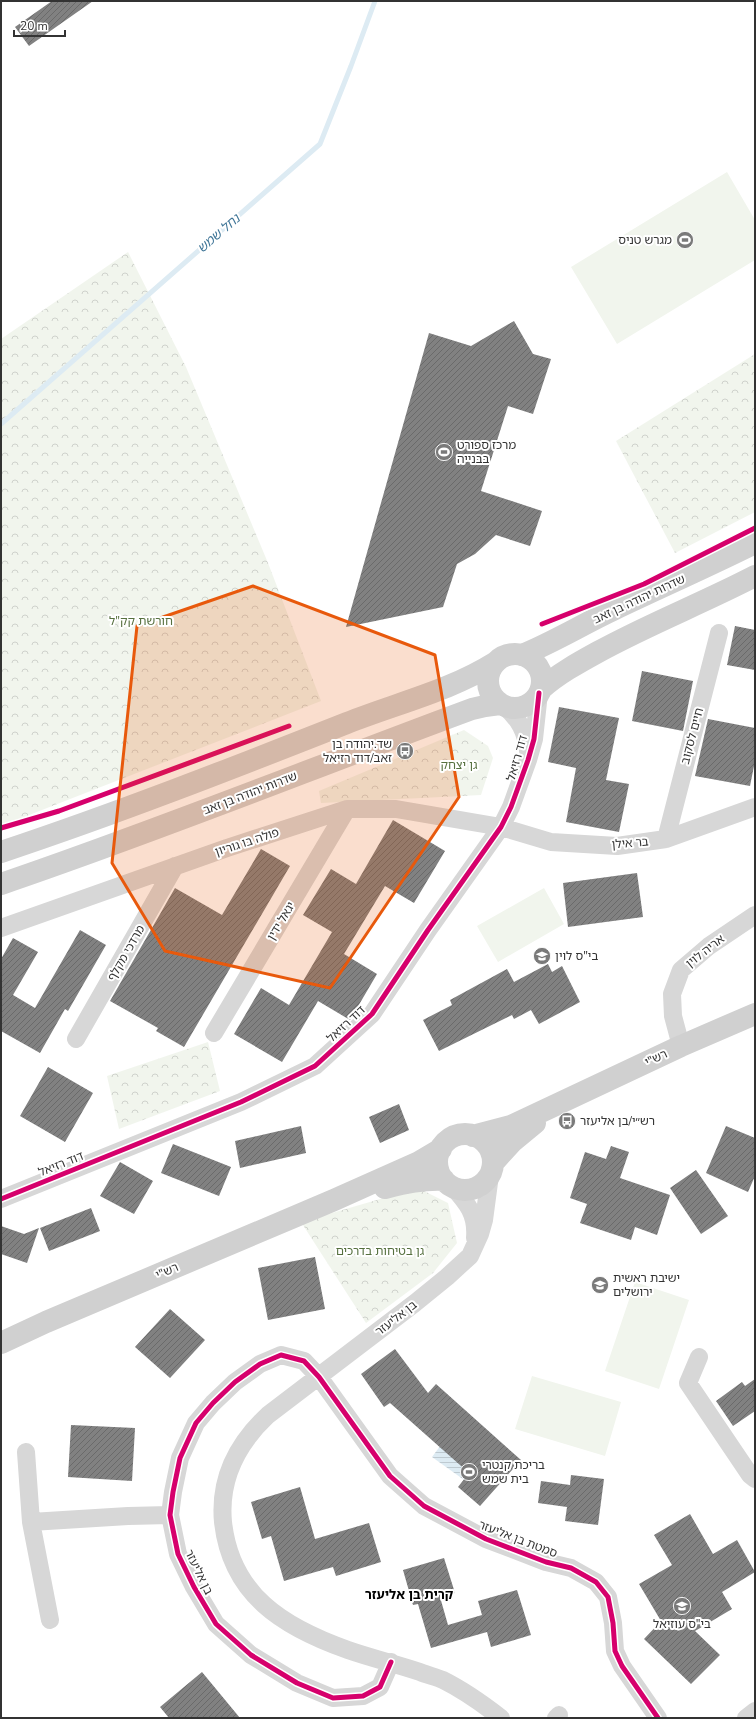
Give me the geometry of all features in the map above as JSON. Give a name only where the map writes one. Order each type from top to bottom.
[{"type":"main road","name":"שדרות יהודה בן זאב","points":[[522,655],[547,645],[614,610],[755,543]]},
{"type":"main road","points":[[496,662],[488,676],[488,684],[494,699],[502,705],[520,708],[535,700],[540,691],[554,677],[626,637],[755,576]]},
{"type":"main road","points":[[1,852],[160,795],[349,722],[464,680],[507,655],[522,655],[530,658],[536,664],[540,672],[540,691]]},
{"type":"main road","name":"שדרות יהודה בן זאב","points":[[1,884],[171,823],[360,750],[472,709],[485,706],[502,705]]},
{"type":"main road","name":"רש\"י","points":[[473,1136],[511,1126],[559,1105],[681,1046],[755,1014]]},
{"type":"main road","name":"רש\"י","points":[[492,1169],[512,1142],[559,1105]]},
{"type":"main road","points":[[466,1134],[473,1136],[488,1146],[492,1154],[492,1169],[485,1182],[473,1188],[460,1190],[448,1183],[438,1165],[441,1149],[452,1138],[466,1134]]},
{"type":"main road","name":"רש\"י","points":[[1,1343],[46,1322],[334,1200],[419,1162],[441,1149]]},
{"type":"main road","name":"רש\"י","points":[[334,1200],[412,1181],[429,1179],[448,1183]]},
{"type":"street","name":"חיים לסקוב","points":[[666,839],[719,633]]},
{"type":"street","name":"דוד רזיאל","points":[[1,1199],[241,1102],[315,1066],[372,1014],[428,930],[502,827],[511,807],[534,739],[540,691]]},
{"type":"street","name":"דוד רזיאל","points":[[502,705],[516,717],[524,730],[527,740],[528,760]]},
{"type":"street","name":"בר אילן","points":[[502,827],[551,842],[617,846],[666,839],[755,807]]},
{"type":"street","name":"פולה בו גוריון","points":[[1,928],[227,848],[347,809],[396,809],[502,827]]},
{"type":"street","name":"יגאל ידין","points":[[214,1033],[347,809]]},
{"type":"street","name":"מרדכי מקלף","points":[[76,1039],[175,866]]},
{"type":"street","name":"אריה לוין","points":[[681,1046],[673,1016],[672,994],[681,970],[709,946],[755,915]]},
{"type":"street","name":"בן אליעזר","points":[[492,1169],[484,1220],[480,1234],[470,1256],[421,1299],[268,1415],[242,1443],[234,1457],[222,1504],[225,1541],[235,1568],[248,1589],[266,1608],[286,1622],[314,1636],[347,1649],[391,1662],[442,1680],[480,1702],[501,1718]]},
{"type":"street","points":[[448,1183],[468,1204],[472,1212],[476,1230],[475,1243],[470,1256]]},
{"type":"street","name":"בן אליעזר","points":[[319,1377],[304,1361],[281,1355],[260,1364],[235,1382],[214,1402],[196,1424],[180,1458],[173,1492],[170,1515],[178,1554],[194,1587],[216,1624],[251,1655],[297,1683],[333,1698],[363,1696],[380,1687],[391,1662]]},
{"type":"street","points":[[699,1357],[688,1384],[750,1475],[755,1478]]},
{"type":"street","name":"סמטת בן אליעזר","points":[[319,1377],[390,1476],[424,1506],[486,1539],[546,1562],[572,1568],[596,1582],[608,1597],[613,1623],[615,1651],[622,1666],[658,1718]]},
{"type":"street","points":[[26,1452],[32,1522],[50,1620]]},
{"type":"street","points":[[32,1522],[170,1515]]},
{"type":"street","points":[[746,1718],[755,1711]]},
{"type":"highlighted area","points":[[253,586],[435,655],[459,797],[330,988],[165,951],[112,863],[137,626]]},
{"type":"green space","name":"מגרש טניס","points":[[727,172],[755,220],[755,260],[617,344],[571,267]]},
{"type":"green space","name":"חורשת קק\"ל","points":[[128,252],[186,367],[268,563],[321,701],[1,826],[1,339]]},
{"type":"green space","points":[[755,354],[755,512],[675,553],[616,441]]},
{"type":"green space","name":"גן יצחק","points":[[464,730],[488,746],[493,758],[481,795],[321,803],[319,791]]},
{"type":"green space","points":[[544,888],[564,924],[498,962],[477,926]]},
{"type":"green space","points":[[208,1042],[220,1091],[119,1129],[107,1076]]},
{"type":"green space","name":"גן בטיחות בדרכים","points":[[418,1188],[448,1203],[457,1243],[433,1273],[366,1323],[301,1222]]},
{"type":"green space","points":[[635,1282],[689,1300],[659,1389],[605,1371]]},
{"type":"green space","points":[[532,1376],[621,1402],[605,1456],[515,1429]]},
{"type":"shaded area","points":[[455,1426],[474,1487],[432,1457]]},
{"type":"building","points":[[52,1],[93,1],[29,46],[15,27]]},
{"type":"building","name":"מרכז ספורט בבנייה","points":[[514,321],[533,354],[551,359],[533,414],[508,406],[481,491],[542,511],[530,546],[496,535],[475,554],[457,564],[443,607],[346,627],[429,333],[471,346]]},
{"type":"building","points":[[735,626],[755,630],[755,670],[727,665]]},
{"type":"building","points":[[642,671],[693,681],[683,731],[632,721]]},
{"type":"building","points":[[559,707],[619,718],[606,780],[629,784],[619,832],[566,822],[576,768],[548,762]]},
{"type":"building","points":[[708,719],[755,728],[755,761],[750,786],[695,776]]},
{"type":"building","points":[[393,820],[445,851],[414,903],[385,886],[344,954],[377,974],[350,1020],[318,1001],[282,1062],[234,1034],[261,988],[289,1005],[332,932],[303,915],[331,869],[356,884]]},
{"type":"building","points":[[261,849],[290,866],[184,1047],[156,1031],[158,1028],[110,1001],[175,888],[222,915]]},
{"type":"building","points":[[637,873],[643,917],[568,927],[563,883]]},
{"type":"building","points":[[80,930],[106,945],[68,1011],[65,1009],[40,1053],[1,1031],[1,959],[13,938],[38,952],[13,995],[35,1008]]},
{"type":"building","points":[[548,964],[552,972],[562,966],[580,1002],[539,1024],[531,1010],[514,1019],[512,1015],[439,1051],[423,1020],[452,1005],[450,1000],[507,969],[514,982]]},
{"type":"building","points":[[48,1067],[93,1093],[65,1142],[20,1116]]},
{"type":"building","points":[[399,1104],[409,1130],[380,1143],[369,1117]]},
{"type":"building","points":[[301,1126],[306,1153],[240,1168],[235,1141]]},
{"type":"building","points":[[726,1126],[755,1138],[755,1176],[748,1192],[706,1173]]},
{"type":"building","points":[[173,1144],[231,1167],[219,1196],[161,1173]]},
{"type":"building","points":[[611,1146],[629,1152],[620,1178],[670,1195],[657,1235],[635,1227],[631,1240],[580,1223],[587,1204],[570,1198],[585,1152],[606,1159]]},
{"type":"building","points":[[120,1162],[153,1181],[134,1214],[100,1196]]},
{"type":"building","points":[[696,1170],[728,1216],[701,1234],[670,1188]]},
{"type":"building","points":[[91,1208],[100,1231],[49,1251],[40,1228]]},
{"type":"building","points":[[1,1226],[24,1234],[39,1228],[27,1263],[1,1254]]},
{"type":"building","points":[[315,1257],[325,1309],[268,1320],[258,1268]]},
{"type":"building","points":[[170,1309],[205,1340],[170,1378],[135,1347]]},
{"type":"building","points":[[395,1349],[428,1393],[436,1384],[521,1460],[480,1506],[458,1487],[469,1473],[390,1403],[384,1407],[361,1374]]},
{"type":"building","points":[[755,1379],[755,1411],[733,1426],[716,1401],[742,1382],[745,1386]]},
{"type":"building","points":[[71,1425],[135,1428],[132,1481],[68,1477]]},
{"type":"building","points":[[571,1475],[604,1479],[598,1525],[565,1521],[567,1507],[538,1503],[541,1481],[570,1485]]},
{"type":"building","points":[[300,1487],[315,1539],[369,1523],[381,1562],[336,1576],[333,1567],[284,1581],[271,1536],[262,1539],[251,1502]]},
{"type":"building","points":[[690,1514],[713,1554],[737,1540],[755,1572],[722,1592],[732,1609],[695,1631],[720,1655],[691,1684],[644,1639],[661,1621],[639,1584],[672,1565],[654,1535]]},
{"type":"building","points":[[444,1558],[455,1593],[440,1597],[448,1625],[482,1615],[478,1601],[517,1590],[531,1635],[491,1647],[487,1632],[431,1648],[418,1604],[413,1605],[403,1570]]},
{"type":"building","points":[[202,1672],[240,1718],[169,1718],[160,1707]]},
{"type":"waterway","name":"נחל שמש","points":[[1,424],[320,144],[375,1]]},
{"type":"cycle path","points":[[542,624],[644,584],[755,528]]},
{"type":"cycle path","points":[[1,1199],[241,1102],[315,1066],[372,1014],[428,930],[501,827],[511,807],[534,739],[539,693]]},
{"type":"cycle path","points":[[1,828],[59,811],[289,726]]},
{"type":"cycle path","points":[[391,1662],[380,1687],[363,1696],[333,1698],[297,1683],[251,1655],[216,1624],[194,1587],[178,1554],[170,1515],[173,1492],[180,1458],[196,1423],[213,1403],[235,1382],[260,1364],[281,1355],[304,1361],[319,1377],[390,1476],[424,1506],[486,1539],[546,1562],[571,1568],[596,1582],[608,1597],[613,1623],[615,1651],[622,1666],[658,1718]]},
{"type":"place","name":"מגרש טניס","points":[[685,240]]},
{"type":"place","name":"מרכז ספורט בבנייה","points":[[444,452]]},
{"type":"place","name":"שד.יהודה בן זאב/דוד רזיאל","points":[[405,751]]},
{"type":"place","name":"בי\"ס לוין","points":[[542,956]]},
{"type":"place","name":"רש״י/בן אליעזר","points":[[567,1121]]},
{"type":"place","name":"ישיבת ראשית ירושלים","points":[[600,1285]]},
{"type":"place","name":"בריכת קנטרי בית שמש","points":[[469,1472]]},
{"type":"place","name":"בי\"ס עוזיאל","points":[[682,1606]]},
{"type":"district","name":"קרית בן אליעזר","points":[[409,1594]]}]
